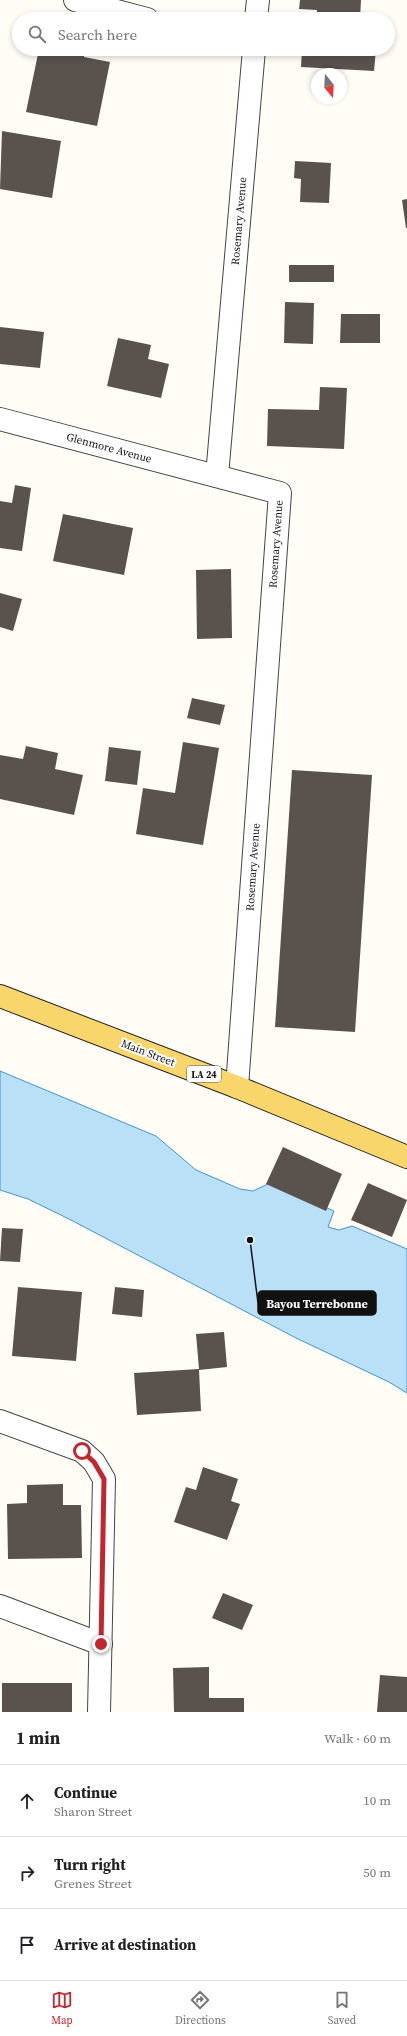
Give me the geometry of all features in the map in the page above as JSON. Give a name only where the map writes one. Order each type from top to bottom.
[{"type":"main road","name":"Main Street","points":[[0,996],[237,1087],[407,1156]]},
{"type":"street","points":[[75,0],[120,12]]},
{"type":"street","points":[[257,12],[258,0]]},
{"type":"street","name":"Rosemary Avenue","points":[[237,1087],[280,493],[217,476],[253,56]]},
{"type":"street","name":"Glenmore Avenue","points":[[0,419],[217,476]]},
{"type":"street","points":[[0,1421],[82,1451],[94,1462],[104,1479],[99,1712]]},
{"type":"street","points":[[0,1606],[101,1644]]},
{"type":"water","points":[[0,1071],[156,1136],[196,1170],[240,1189],[253,1191],[270,1183],[334,1211],[328,1227],[339,1230],[352,1226],[407,1249],[407,1393],[389,1382],[296,1338],[69,1219],[28,1199],[0,1190]]},
{"type":"building","points":[[300,0],[361,0],[360,12],[317,12],[317,10],[299,9]]},
{"type":"building","points":[[38,56],[84,56],[110,62],[97,126],[26,112]]},
{"type":"building","points":[[302,56],[375,56],[374,71],[347,70],[347,68],[301,67]]},
{"type":"building","points":[[2,131],[61,141],[52,198],[0,189]]},
{"type":"building","points":[[295,161],[331,163],[329,203],[300,202],[301,179],[294,178]]},
{"type":"building","points":[[407,199],[407,228],[406,228],[402,200]]},
{"type":"building","points":[[289,265],[334,265],[334,282],[289,282]]},
{"type":"building","points":[[285,302],[314,303],[313,344],[284,343]]},
{"type":"building","points":[[341,314],[380,314],[380,343],[340,343]]},
{"type":"building","points":[[0,327],[44,332],[40,368],[0,364]]},
{"type":"building","points":[[118,338],[151,345],[148,359],[169,364],[161,398],[107,386]]},
{"type":"building","points":[[320,387],[347,388],[344,449],[267,446],[268,409],[319,410]]},
{"type":"building","points":[[15,485],[31,488],[22,551],[0,548],[0,501],[12,503]]},
{"type":"building","points":[[63,514],[133,528],[124,575],[53,561]]},
{"type":"building","points":[[231,569],[232,638],[197,639],[196,570]]},
{"type":"building","points":[[0,593],[22,599],[13,631],[0,627]]},
{"type":"building","points":[[192,698],[225,705],[220,725],[187,718]]},
{"type":"building","points":[[183,742],[219,748],[203,845],[136,834],[143,788],[175,793]]},
{"type":"building","points":[[26,746],[58,753],[55,769],[83,775],[74,815],[0,799],[0,755],[23,759]]},
{"type":"building","points":[[109,747],[141,751],[137,785],[105,781]]},
{"type":"building","points":[[292,770],[372,775],[355,1032],[275,1027]]},
{"type":"building","points":[[283,1147],[342,1174],[326,1211],[266,1184]]},
{"type":"building","points":[[368,1183],[407,1200],[392,1237],[351,1220]]},
{"type":"building","points":[[2,1228],[23,1229],[20,1262],[0,1261]]},
{"type":"building","points":[[18,1287],[82,1292],[76,1361],[12,1356]]},
{"type":"building","points":[[115,1287],[144,1290],[142,1317],[112,1314]]},
{"type":"building","points":[[224,1332],[227,1367],[199,1370],[201,1411],[137,1415],[134,1373],[199,1369],[196,1334]]},
{"type":"building","points":[[203,1467],[238,1479],[231,1501],[240,1504],[227,1540],[174,1522],[186,1487],[196,1490]]},
{"type":"building","points":[[63,1484],[63,1505],[81,1505],[82,1558],[8,1559],[7,1504],[27,1503],[27,1485]]},
{"type":"building","points":[[223,1593],[253,1605],[242,1630],[212,1618]]},
{"type":"building","points":[[209,1667],[209,1698],[244,1698],[244,1712],[174,1712],[173,1668]]},
{"type":"building","points":[[380,1675],[407,1677],[407,1712],[377,1712]]},
{"type":"building","points":[[2,1683],[72,1683],[72,1712],[2,1712]]},
{"type":"place","name":"Bayou Terrebonne","points":[[250,1240]]},
{"type":"route","points":[[82,1451],[94,1462],[104,1479],[101,1644]]}]
